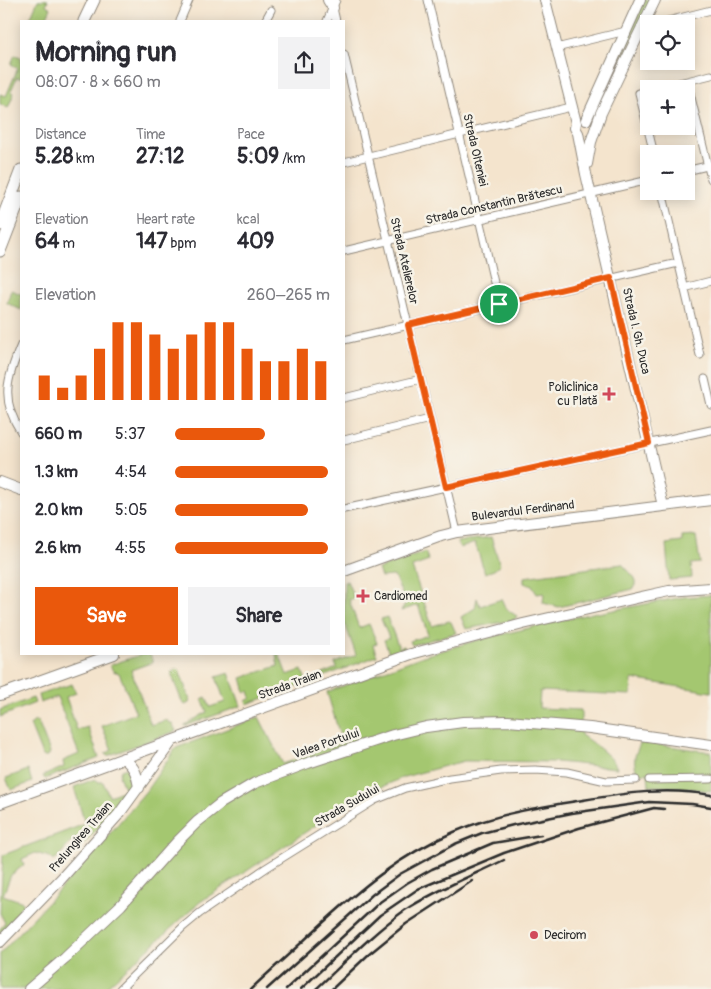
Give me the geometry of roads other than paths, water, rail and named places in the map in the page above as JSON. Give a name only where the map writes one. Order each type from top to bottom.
[{"type":"main road","points":[[84,20],[94,0]]},
{"type":"main road","points":[[93,20],[103,0]]},
{"type":"main road","points":[[0,225],[20,173]]},
{"type":"main road","points":[[0,251],[20,200]]},
{"type":"street","points":[[180,20],[189,0]]},
{"type":"street","name":"Strada Olteniei","points":[[428,0],[499,304]]},
{"type":"street","points":[[545,0],[571,107],[583,126]]},
{"type":"street","points":[[583,126],[640,0]]},
{"type":"street","points":[[650,15],[656,0]]},
{"type":"street","points":[[327,20],[332,3]]},
{"type":"street","points":[[332,3],[336,20]]},
{"type":"street","points":[[266,20],[271,10]]},
{"type":"street","points":[[691,15],[711,10]]},
{"type":"street","points":[[556,48],[626,31]]},
{"type":"street","points":[[586,174],[591,142],[601,113],[640,38]]},
{"type":"street","name":"Strada Atelierelor","points":[[345,58],[457,532]]},
{"type":"street","points":[[691,80],[711,75]]},
{"type":"street","points":[[345,162],[571,107]]},
{"type":"street","points":[[695,112],[711,179]]},
{"type":"street","points":[[583,126],[601,113]]},
{"type":"street","name":"Strada I. Gh. Duca","points":[[583,126],[586,174],[663,506]]},
{"type":"street","points":[[695,169],[709,166]]},
{"type":"street","name":"Strada Constantin Brătescu","points":[[345,251],[640,182]]},
{"type":"street","points":[[664,200],[700,355]]},
{"type":"street","points":[[345,340],[678,262]]},
{"type":"street","points":[[684,288],[711,281]]},
{"type":"street","points":[[20,348],[7,379],[5,391],[13,422],[20,431]]},
{"type":"street","points":[[345,398],[421,379]]},
{"type":"street","points":[[705,379],[711,404]]},
{"type":"street","points":[[345,440],[430,419]]},
{"type":"street","points":[[345,509],[711,430]]},
{"type":"street","points":[[0,482],[20,490]]},
{"type":"street","name":"Bulevardul Ferdinand","points":[[345,571],[457,532],[711,500]]},
{"type":"street","name":"Strada Traian","points":[[0,803],[411,654],[641,597],[669,591],[711,588]]},
{"type":"street","points":[[0,695],[111,655]]},
{"type":"street","name":"Valea Portului","points":[[29,989],[66,958],[121,905],[197,822],[221,803],[256,784],[308,763],[393,735],[426,727],[463,722],[508,721],[590,728],[711,745]]},
{"type":"street","name":"Prelungirea Traian","points":[[0,942],[90,848],[138,788],[172,741]]},
{"type":"street","points":[[123,758],[132,764],[135,769],[138,788]]},
{"type":"street","name":"Strada Sudului","points":[[120,989],[183,927],[200,913],[266,868],[375,800],[405,788],[450,778],[501,771],[535,770],[567,772],[606,780],[636,780]]},
{"type":"street","points":[[649,780],[711,780]]},
{"type":"railway","points":[[251,989],[364,887],[397,863],[434,841],[454,832],[485,820],[517,812],[615,795],[663,791],[711,795]]},
{"type":"railway","points":[[267,989],[373,894],[400,874],[455,844],[482,833],[572,813],[649,802],[711,807]]},
{"type":"railway","points":[[301,989],[380,915],[418,889],[504,853],[579,828],[654,808],[664,809]]},
{"type":"railway","points":[[286,989],[380,902],[407,883],[432,869],[493,843],[541,835]]},
{"type":"railway","points":[[316,989],[370,938],[405,910],[441,890],[504,860]]},
{"type":"railway","points":[[332,989],[368,955],[406,924],[472,881]]},
{"type":"place","name":"Policlinica cu Plată","points":[[609,394]]},
{"type":"place","name":"Cardiomed","points":[[363,596]]},
{"type":"place","name":"Decirom","points":[[534,935]]}]
